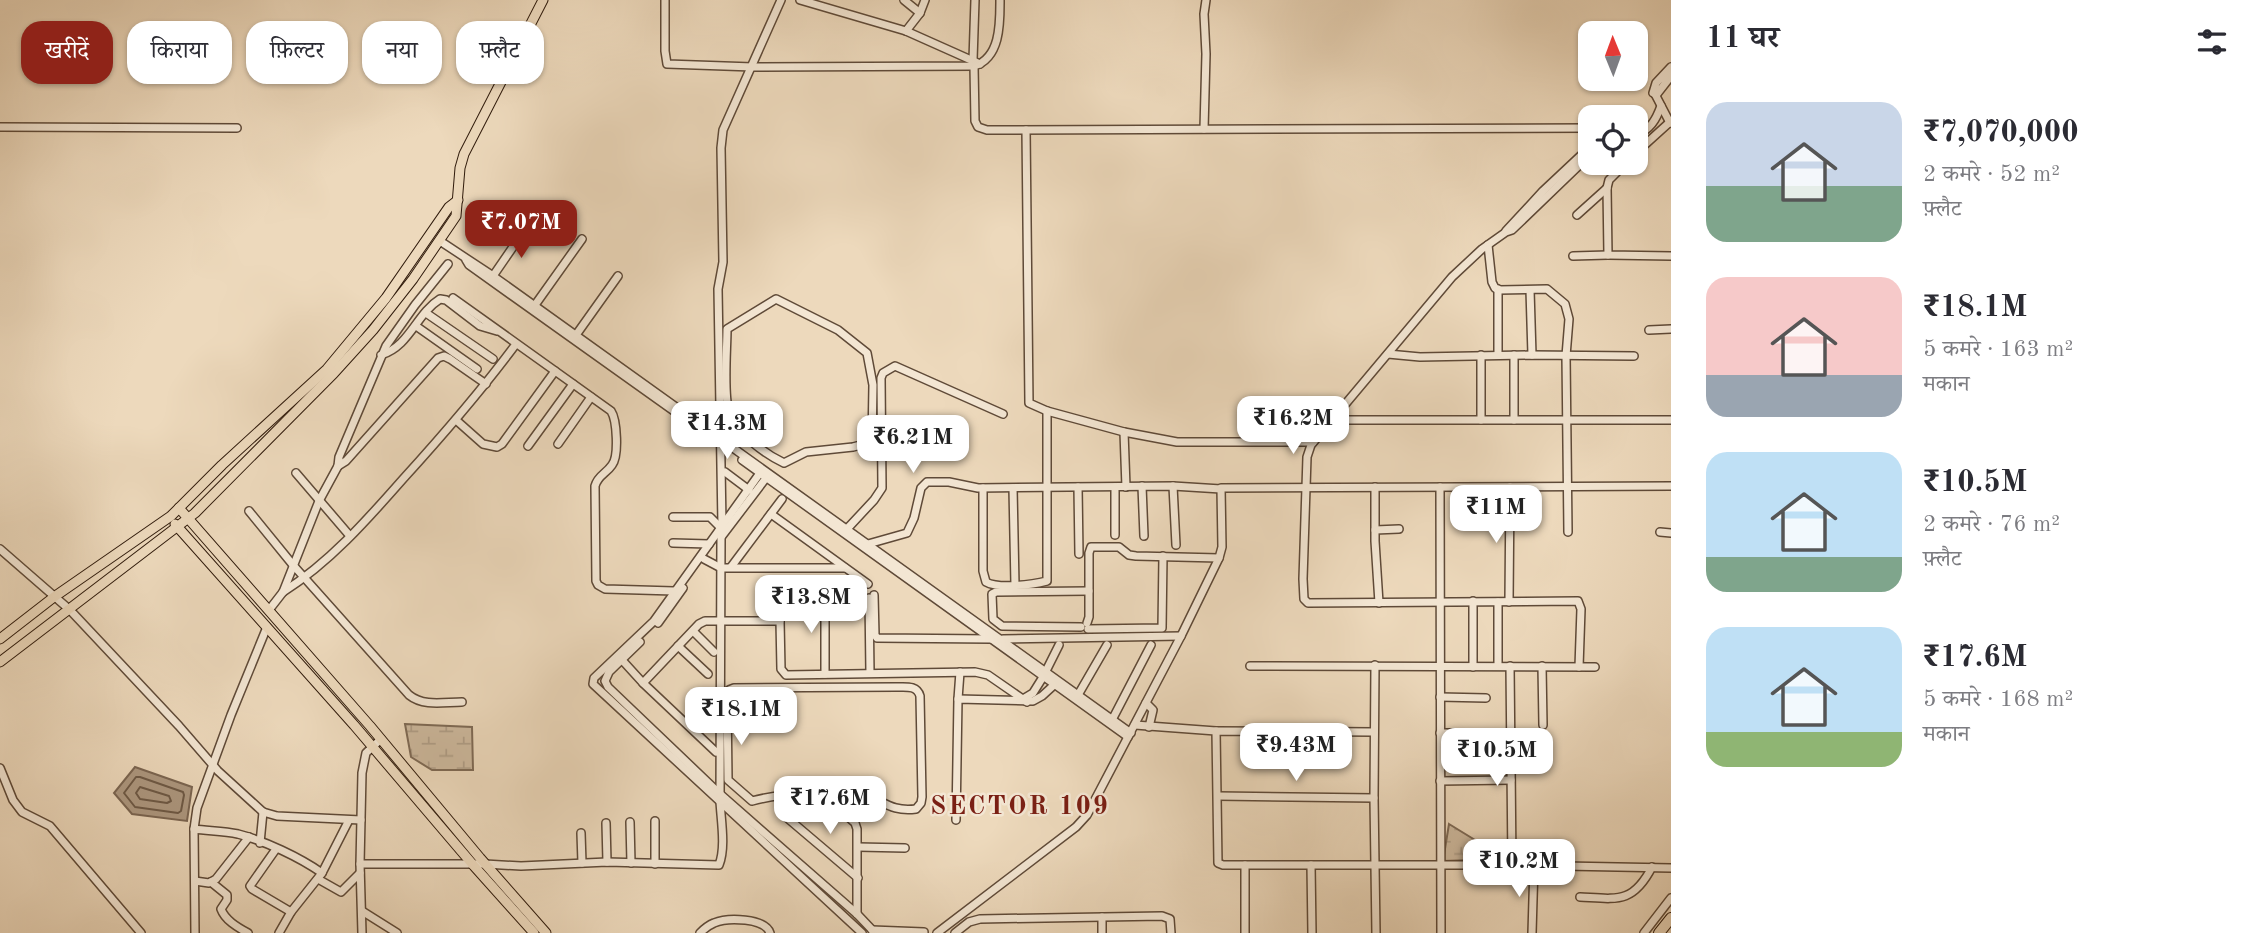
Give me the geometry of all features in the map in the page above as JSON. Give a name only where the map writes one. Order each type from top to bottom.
[{"type":"highway","points":[[1659,933],[1671,918]]},
{"type":"main road","points":[[0,662],[188,519],[334,373],[389,310],[456,216],[460,168],[464,155],[543,0]]},
{"type":"main road","points":[[0,639],[54,597],[169,517],[327,369],[386,298],[449,207],[458,200]]},
{"type":"main road","points":[[179,508],[546,933]]},
{"type":"main road","points":[[169,517],[534,933]]},
{"type":"street","points":[[665,0],[667,64],[752,67],[976,63],[999,36],[1000,0]]},
{"type":"street","points":[[360,864],[522,866],[607,862],[719,865],[722,831],[722,500],[718,289],[723,262],[722,137],[729,115],[781,0]]},
{"type":"street","points":[[800,0],[906,31],[976,63]]},
{"type":"street","points":[[904,0],[920,13]]},
{"type":"street","points":[[906,31],[920,13],[925,0]]},
{"type":"street","points":[[975,0],[975,121],[978,127],[987,130],[1578,128]]},
{"type":"street","points":[[1204,129],[1206,0]]},
{"type":"street","points":[[1648,141],[1670,122],[1653,93],[1654,87],[1671,67]]},
{"type":"street","points":[[1656,94],[1671,76]]},
{"type":"street","points":[[1648,128],[1661,106]]},
{"type":"street","points":[[0,127],[237,128]]},
{"type":"street","points":[[1026,130],[1027,400],[1032,406],[1124,432],[1184,442],[1313,442]]},
{"type":"street","points":[[1578,162],[1543,191],[1506,232],[1445,284],[1313,442],[1307,457],[1303,579],[1305,601],[1578,601],[1581,609],[1579,667]]},
{"type":"street","points":[[1608,255],[1607,188],[1614,175]]},
{"type":"street","points":[[1577,215],[1607,188]]},
{"type":"street","points":[[494,276],[526,228]]},
{"type":"street","points":[[535,306],[582,239]]},
{"type":"street","points":[[440,241],[469,265],[740,453],[845,531],[868,544],[1045,674],[1131,731],[1149,727],[1216,731],[1374,732]]},
{"type":"street","points":[[1488,245],[1492,282],[1497,289],[1498,355]]},
{"type":"street","points":[[1573,256],[1671,256]]},
{"type":"street","points":[[466,260],[471,260],[494,276],[763,475],[994,636]]},
{"type":"street","points":[[338,466],[338,457],[381,355],[393,334],[448,264]]},
{"type":"street","points":[[576,335],[618,276]]},
{"type":"street","points":[[1497,289],[1547,289],[1567,306],[1568,532]]},
{"type":"street","points":[[1530,290],[1532,355]]},
{"type":"street","points":[[453,298],[607,408],[614,416],[615,461],[598,478],[595,486],[596,580],[601,588],[605,589],[674,592]]},
{"type":"street","points":[[381,355],[394,350],[436,302],[443,299],[480,326],[499,331]]},
{"type":"street","points":[[776,299],[838,330],[867,353],[873,386],[872,442],[806,453],[784,463],[769,456],[751,440],[736,426],[728,410],[727,329],[776,299]]},
{"type":"street","points":[[426,313],[493,359]]},
{"type":"street","points":[[416,326],[477,369]]},
{"type":"street","points":[[1649,330],[1671,329]]},
{"type":"street","points":[[283,592],[306,577],[350,536],[456,420],[516,344]]},
{"type":"street","points":[[1388,354],[1415,357],[1634,356]]},
{"type":"street","points":[[1481,355],[1481,420]]},
{"type":"street","points":[[1514,355],[1514,420]]},
{"type":"street","points":[[269,610],[283,592],[319,500],[338,466],[346,461],[438,358],[444,356],[450,359],[486,384]]},
{"type":"street","points":[[845,531],[882,488],[883,373],[895,366],[1003,414]]},
{"type":"street","points":[[456,420],[483,444],[497,447],[502,444],[555,371]]},
{"type":"street","points":[[528,446],[573,384]]},
{"type":"street","points":[[558,444],[591,397]]},
{"type":"street","points":[[983,488],[984,579],[988,584],[1044,583],[1048,579],[1047,411]]},
{"type":"street","points":[[1332,420],[1671,420]]},
{"type":"street","points":[[1124,432],[1126,487]]},
{"type":"street","points":[[740,453],[751,440]]},
{"type":"street","points":[[725,472],[749,490]]},
{"type":"street","points":[[296,473],[350,536]]},
{"type":"street","points":[[720,798],[605,684],[605,678],[657,623],[704,559],[733,511],[763,475]]},
{"type":"street","points":[[763,475],[648,627],[594,678],[593,684],[720,798],[857,914],[873,932],[923,932]]},
{"type":"street","points":[[868,544],[906,533],[914,518],[921,488],[927,482],[949,482],[983,488],[1671,486]]},
{"type":"street","points":[[1142,486],[1144,536]]},
{"type":"street","points":[[1173,486],[1176,545]]},
{"type":"street","points":[[1078,487],[1079,554]]},
{"type":"street","points":[[1115,487],[1115,535]]},
{"type":"street","points":[[1376,487],[1375,530],[1379,603]]},
{"type":"street","points":[[1440,487],[1441,933]]},
{"type":"street","points":[[1509,602],[1510,487]]},
{"type":"street","points":[[1013,488],[1015,585]]},
{"type":"street","points":[[950,931],[1083,820],[1181,636],[1219,558],[1222,547],[1221,489]]},
{"type":"street","points":[[731,568],[782,499]]},
{"type":"street","points":[[722,500],[733,511]]},
{"type":"street","points":[[249,511],[293,565],[409,695],[432,703],[462,702]]},
{"type":"street","points":[[771,514],[868,584]]},
{"type":"street","points":[[674,517],[710,517],[721,531]]},
{"type":"street","points":[[1375,530],[1399,529]]},
{"type":"street","points":[[1660,532],[1671,533]]},
{"type":"street","points":[[673,543],[709,544]]},
{"type":"street","points":[[1085,626],[1089,617],[1091,547],[1116,546],[1132,556],[1219,558]]},
{"type":"street","points":[[0,549],[70,610],[212,764],[263,812],[277,816],[361,820]]},
{"type":"street","points":[[994,621],[1002,626],[1162,628],[1163,556]]},
{"type":"street","points":[[704,559],[721,568],[845,568]]},
{"type":"street","points":[[994,636],[994,593],[1089,591]]},
{"type":"street","points":[[779,595],[782,672],[790,676],[982,673],[1025,700]]},
{"type":"street","points":[[825,595],[825,674]]},
{"type":"street","points":[[870,673],[872,596],[874,635],[877,638],[1181,636]]},
{"type":"street","points":[[1473,601],[1473,667]]},
{"type":"street","points":[[1498,602],[1498,666]]},
{"type":"street","points":[[643,683],[705,621],[780,621]]},
{"type":"street","points":[[994,636],[1002,626]]},
{"type":"street","points":[[195,933],[194,829],[197,808],[267,627]]},
{"type":"street","points":[[693,631],[714,652]]},
{"type":"street","points":[[1025,700],[1045,674],[1059,645]]},
{"type":"street","points":[[1078,695],[1107,645]]},
{"type":"street","points":[[1112,720],[1151,645]]},
{"type":"street","points":[[678,646],[708,674]]},
{"type":"street","points":[[622,660],[716,752]]},
{"type":"street","points":[[1375,665],[1376,933]]},
{"type":"street","points":[[1250,666],[1595,667]]},
{"type":"street","points":[[1510,666],[1512,865]]},
{"type":"street","points":[[1542,666],[1542,725]]},
{"type":"street","points":[[956,820],[960,672]]},
{"type":"street","points":[[1045,674],[1054,685],[1131,731]]},
{"type":"street","points":[[958,699],[1025,700],[1042,696],[1054,685]]},
{"type":"street","points":[[752,689],[754,695],[779,695],[780,707]]},
{"type":"street","points":[[739,813],[751,801],[807,792],[850,792],[865,794],[885,806],[912,810],[919,806],[922,797],[920,696],[917,689],[729,690],[727,777],[731,784],[751,801]]},
{"type":"street","points":[[1440,697],[1486,698]]},
{"type":"street","points":[[1146,703],[1153,710],[1149,727]]},
{"type":"street","points":[[1216,731],[1217,860],[1223,865],[1671,868]]},
{"type":"street","points":[[1440,733],[1510,733]]},
{"type":"street","points":[[362,933],[362,773],[366,753],[381,740]]},
{"type":"street","points":[[0,768],[18,807],[29,816],[50,826],[141,933]]},
{"type":"street","points":[[1440,781],[1511,780]]},
{"type":"street","points":[[732,807],[743,794]]},
{"type":"street","points":[[1218,796],[1374,798]]},
{"type":"street","points":[[829,800],[855,823],[857,828],[857,914]]},
{"type":"street","points":[[260,843],[263,812]]},
{"type":"street","points":[[739,813],[862,933]]},
{"type":"street","points":[[785,816],[858,878]]},
{"type":"street","points":[[279,933],[291,912],[320,876],[349,820]]},
{"type":"street","points":[[655,821],[655,864]]},
{"type":"street","points":[[630,822],[631,863]]},
{"type":"street","points":[[606,824],[607,862]]},
{"type":"street","points":[[194,829],[249,837],[302,861],[341,892],[360,873]]},
{"type":"street","points":[[582,833],[582,863]]},
{"type":"street","points":[[211,882],[249,837]]},
{"type":"street","points":[[858,847],[905,848]]},
{"type":"street","points":[[276,849],[250,886],[252,890],[291,912]]},
{"type":"street","points":[[1245,865],[1245,933]]},
{"type":"street","points":[[1311,865],[1312,933]]},
{"type":"street","points":[[1532,933],[1534,865]]},
{"type":"street","points":[[1580,897],[1622,898],[1632,893],[1652,867]]},
{"type":"street","points":[[195,881],[211,882],[227,895],[221,912],[234,925],[248,933]]},
{"type":"street","points":[[1644,933],[1671,898]]},
{"type":"street","points":[[362,911],[397,933]]},
{"type":"street","points":[[1102,917],[1102,933]]},
{"type":"street","points":[[937,933],[950,931],[980,919],[1102,917],[1167,917],[1170,919],[1171,933]]},
{"type":"street","points":[[700,933],[713,923],[733,920],[761,923],[767,926],[770,933]]},
{"type":"green space","points":[[405,724],[472,727],[473,770],[432,770],[411,757]]},
{"type":"green space","points":[[1449,824],[1475,840],[1474,860],[1443,861]]},
{"type":"water","points":[[135,767],[192,787],[187,821],[132,814],[114,793]]},
{"type":"district","name":"SECTOR 109","points":[[1020,807]]}]
